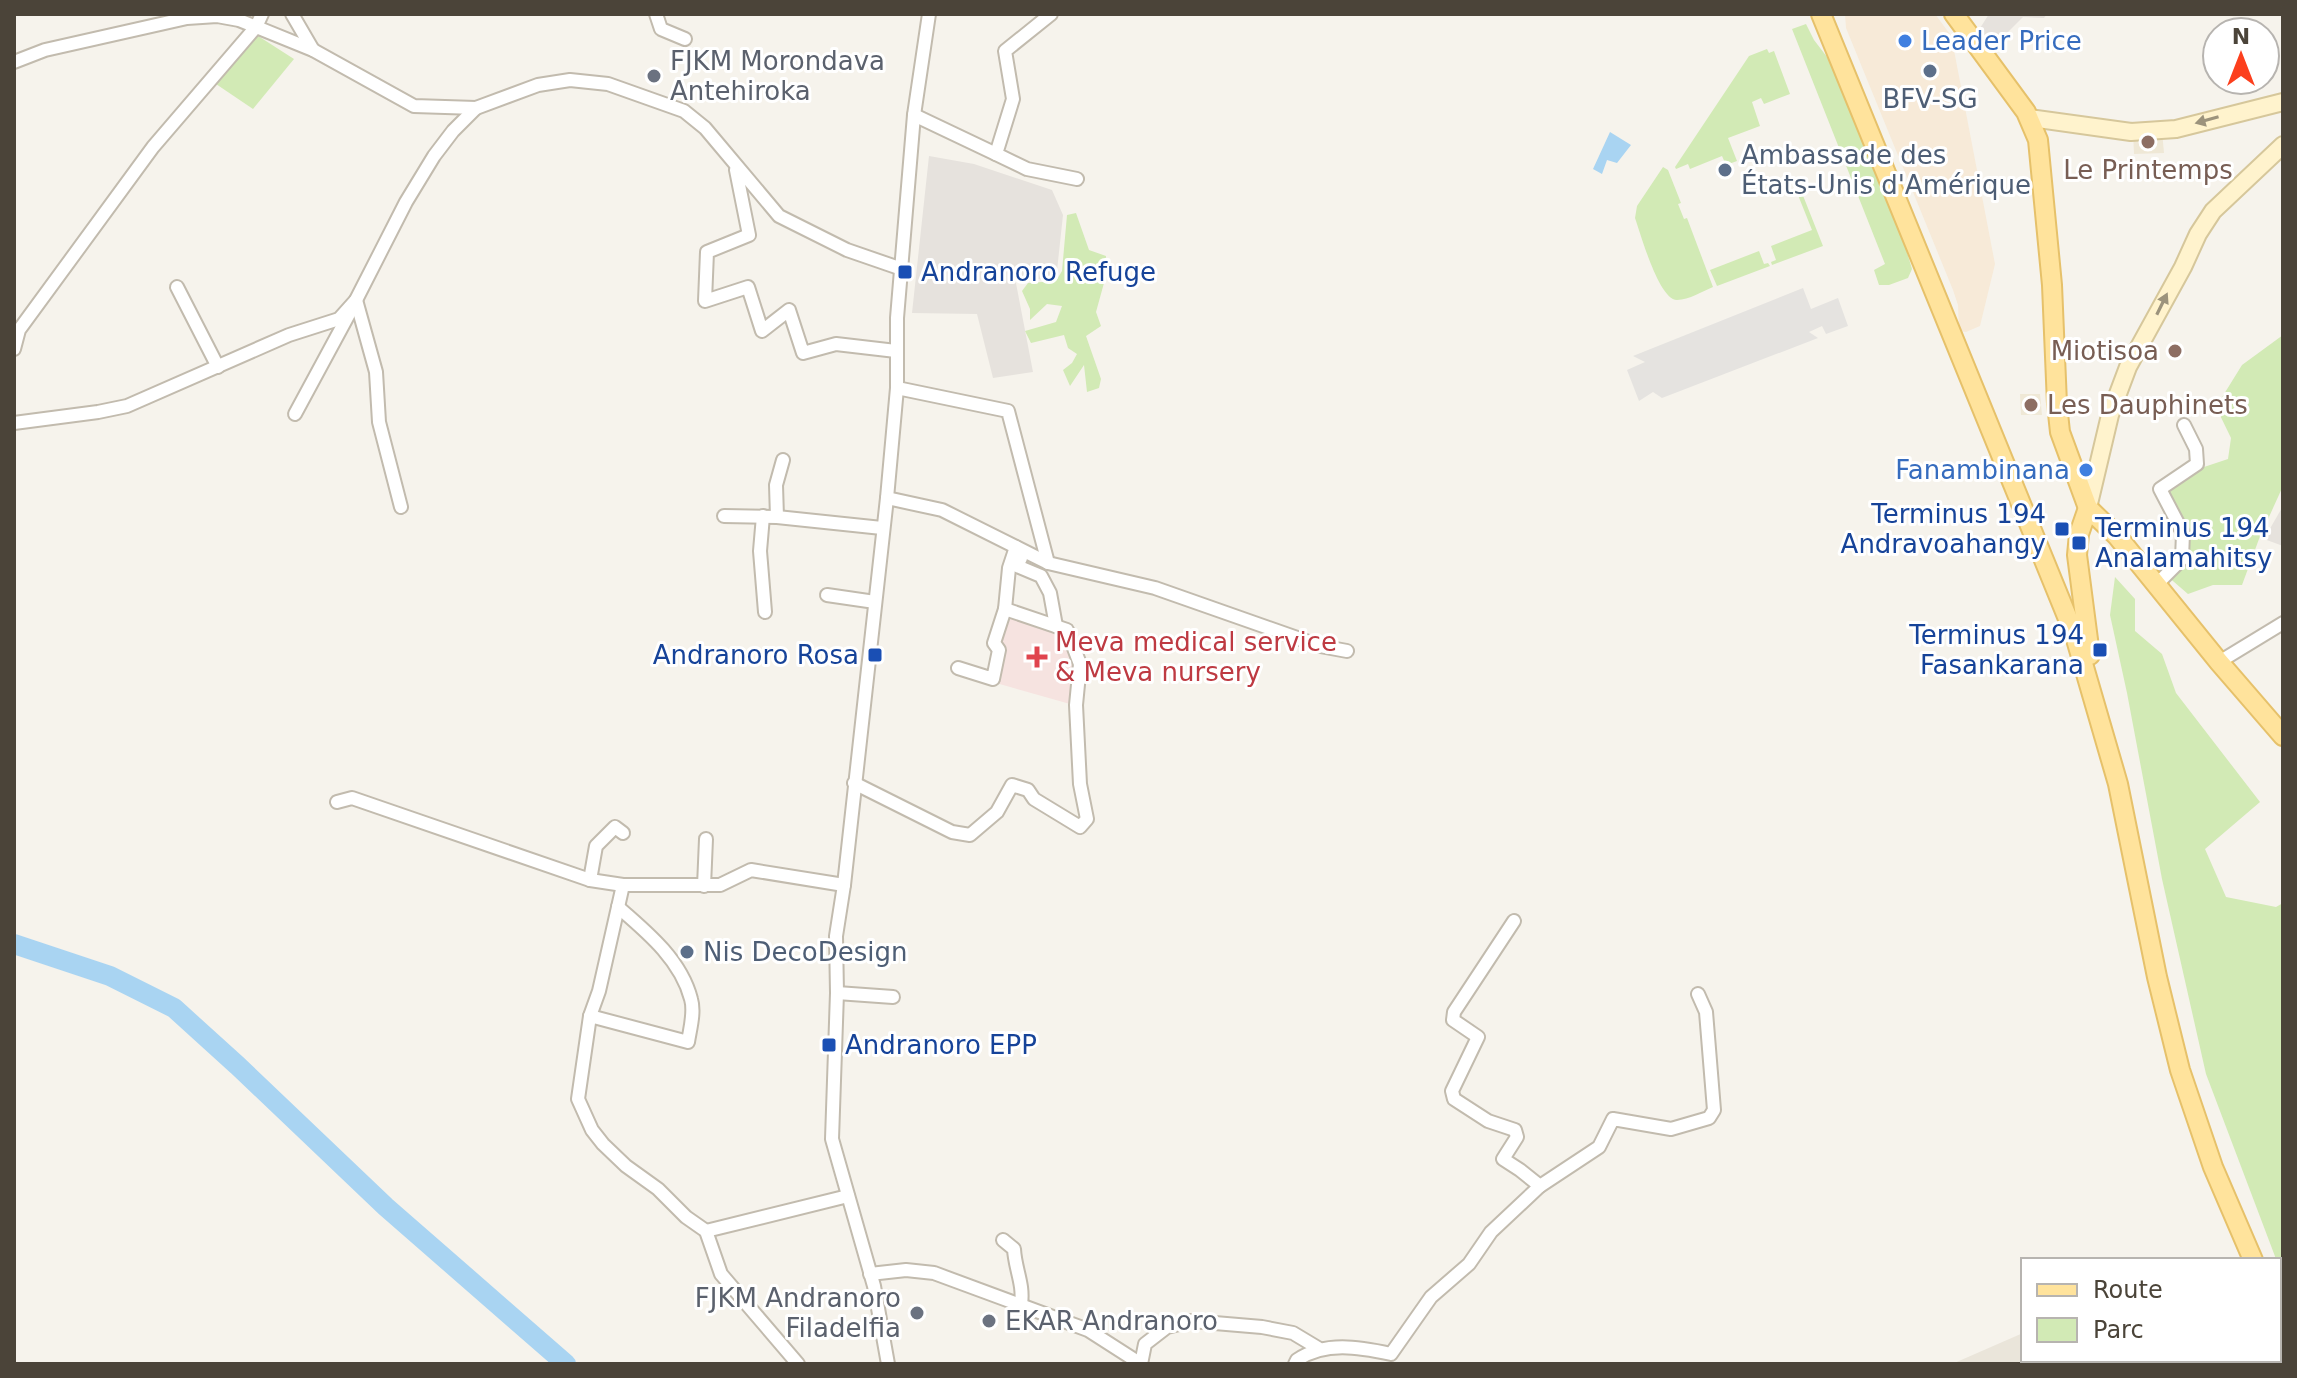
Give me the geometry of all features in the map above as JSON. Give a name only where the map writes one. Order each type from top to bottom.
[{"type":"main road","points":[[1821,14],[2075,636],[2118,784],[2157,977],[2180,1070],[2213,1167],[2252,1258]]},
{"type":"main road","points":[[1954,14],[2030,118],[2038,140],[2060,432],[2088,508],[2117,536],[2283,736]]},
{"type":"main road","points":[[2088,508],[2079,534],[2077,555],[2096,702]]},
{"type":"street","points":[[14,349],[19,330],[153,147],[256,27],[262,14]]},
{"type":"street","points":[[292,14],[313,50]]},
{"type":"street","points":[[656,14],[661,29],[685,39]]},
{"type":"street","points":[[888,1364],[870,1274],[832,1139],[836,936],[887,498],[914,115],[929,14]]},
{"type":"street","points":[[996,154],[1013,99],[1005,51],[1051,14]]},
{"type":"street","points":[[14,62],[45,50],[187,18],[217,16],[239,20],[313,50],[414,106],[476,108],[538,85],[570,80],[608,84],[684,111],[705,128],[779,216],[847,250],[902,269]]},
{"type":"street","points":[[2030,118],[2131,132],[2176,129],[2283,102]]},
{"type":"street","points":[[295,414],[406,202],[434,156],[476,108]]},
{"type":"street","points":[[914,115],[1027,169],[1077,179]]},
{"type":"street","points":[[2088,508],[2110,415],[2128,367],[2198,234],[2213,211],[2283,145]]},
{"type":"street","points":[[735,167],[749,235],[707,252],[705,301],[748,287],[762,331],[789,310],[803,353],[836,344],[896,351]]},
{"type":"street","points":[[177,287],[218,367]]},
{"type":"street","points":[[14,423],[127,406],[289,335],[339,319],[356,300]]},
{"type":"street","points":[[356,300],[376,372],[379,422],[401,507]]},
{"type":"street","points":[[897,388],[1008,411],[1048,563]]},
{"type":"street","points":[[2157,584],[2182,559],[2183,533],[2160,489],[2197,464],[2196,449],[2184,425]]},
{"type":"street","points":[[765,612],[760,551],[783,460]]},
{"type":"street","points":[[887,498],[942,510],[1048,563],[1155,588],[1320,646],[1347,651]]},
{"type":"street","points":[[724,516],[770,516],[882,528]]},
{"type":"street","points":[[958,668],[993,679],[999,650],[994,643],[1005,609],[1009,568],[1016,547]]},
{"type":"street","points":[[1016,547],[1021,558],[1017,566],[1041,576],[1050,593],[1056,626]]},
{"type":"street","points":[[827,595],[875,602]]},
{"type":"street","points":[[854,783],[952,832],[970,835],[997,812],[1012,785],[1028,790],[1034,799],[1080,827],[1087,819],[1080,784],[1076,705],[1080,664],[1067,630],[1005,609]]},
{"type":"street","points":[[2219,662],[2283,623]]},
{"type":"street","points":[[337,802],[352,798],[590,880],[623,885],[704,886],[720,885],[751,870],[844,885]]},
{"type":"street","points":[[590,880],[596,846],[615,827],[623,833]]},
{"type":"street","points":[[704,886],[706,839]]},
{"type":"street","points":[[623,885],[599,991],[590,1016],[578,1099],[592,1130],[626,1166],[706,1231],[721,1274],[798,1364]]},
{"type":"street","points":[[590,1016],[688,1042],[692,1001],[688,990],[655,939],[618,907]]},
{"type":"street","points":[[1514,921],[1454,1012],[1453,1020],[1478,1037],[1452,1091],[1454,1099],[1488,1121],[1515,1130],[1517,1137],[1503,1159],[1540,1186]]},
{"type":"street","points":[[837,993],[893,997]]},
{"type":"street","points":[[1295,1364],[1318,1348],[1360,1348],[1391,1354],[1431,1297],[1469,1264],[1491,1232],[1540,1186],[1599,1147],[1613,1119],[1671,1129],[1712,1115],[1706,1012],[1698,994]]},
{"type":"street","points":[[706,1231],[848,1196]]},
{"type":"street","points":[[1003,1240],[1014,1249],[1015,1268],[1024,1287],[1021,1304]]},
{"type":"street","points":[[870,1274],[906,1270],[934,1273],[1088,1330],[1141,1364],[1145,1344],[1167,1327],[1191,1321],[1232,1322],[1293,1333],[1318,1348]]},
{"type":"shaded area","points":[[1845,14],[1935,14],[1955,41],[1953,45],[1995,264],[1980,326],[1966,332],[1959,331],[1958,305],[1953,290],[1846,28]]},
{"type":"shaded area","points":[[1989,14],[2047,14],[2044,18],[2023,17],[1991,49],[1975,36]]},
{"type":"shaded area","name":"Le Printemps","points":[[2133,131],[2162,131],[2164,153],[2134,154]]},
{"type":"shaded area","points":[[929,156],[974,164],[1052,190],[1063,215],[1056,280],[1015,278],[1033,372],[993,378],[977,314],[912,313]]},
{"type":"shaded area","points":[[1803,288],[1811,309],[1838,298],[1848,326],[1826,334],[1822,326],[1809,332],[1818,338],[1662,398],[1653,392],[1639,401],[1627,370],[1645,362],[1633,356]]},
{"type":"shaded area","name":"Les Dauphinets","points":[[2020,394],[2040,394],[2042,415],[2021,415]]},
{"type":"shaded area","points":[[2283,506],[2283,546],[2264,539]]},
{"type":"shaded area","name":"Meva medical service & Meva nursery","points":[[1008,614],[1051,633],[1061,632],[1075,666],[1070,704],[996,683],[999,643]]},
{"type":"shaded area","points":[[2283,1257],[2281,1314],[2281,1258],[2262,1258]]},
{"type":"shaded area","points":[[2021,1334],[2021,1362],[2164,1362],[2159,1364],[1952,1364]]},
{"type":"green space","points":[[1806,24],[1837,70],[1903,239],[1912,269],[1908,278],[1889,285],[1879,285],[1874,270],[1885,264],[1792,29]]},
{"type":"green space","points":[[255,34],[294,59],[253,109],[213,82]]},
{"type":"green space","points":[[1767,49],[1769,53],[1774,51],[1790,94],[1764,104],[1761,98],[1752,102],[1760,126],[1728,138],[1737,161],[1726,165],[1722,156],[1690,169],[1688,164],[1676,169],[1749,56]]},
{"type":"green space","points":[[1663,167],[1668,170],[1681,203],[1678,204],[1684,219],[1687,218],[1713,287],[1682,300],[1670,297],[1657,279],[1635,218],[1637,206]]},
{"type":"green space","points":[[1800,188],[1823,246],[1772,265],[1771,262],[1776,260],[1771,246],[1812,230],[1796,190]]},
{"type":"green space","points":[[1076,213],[1089,250],[1106,256],[1104,283],[1096,312],[1101,326],[1086,336],[1101,379],[1099,388],[1087,392],[1084,365],[1070,386],[1063,370],[1077,354],[1068,348],[1064,335],[1031,343],[1025,331],[1056,322],[1062,306],[1047,304],[1030,320],[1030,309],[1022,291],[1028,283],[1056,281],[1062,271],[1067,215]]},
{"type":"green space","points":[[1759,251],[1764,264],[1770,266],[1717,286],[1710,270]]},
{"type":"green space","points":[[2283,335],[2283,486],[2242,585],[2213,585],[2188,594],[2166,575],[2185,557],[2162,491],[2192,471],[2228,459],[2231,438],[2216,407],[2242,365]]},
{"type":"green space","points":[[2115,577],[2135,599],[2135,631],[2162,654],[2176,693],[2260,802],[2205,849],[2226,897],[2276,907],[2283,903],[2283,1257],[2280,1258],[2276,1258],[2206,1074],[2162,879],[2110,615]]},
{"type":"green space","points":[[2164,1362],[2272,1362],[2271,1364],[2159,1364]]},
{"type":"water","points":[[1610,132],[1631,145],[1617,163],[1607,160],[1602,174],[1593,169]]},
{"type":"waterway","points":[[14,944],[110,976],[174,1008],[386,1207],[566,1364]]},
{"type":"waterway","points":[[2173,1364],[2180,1362]]},
{"type":"place","name":"Leader Price","points":[[1905,41]]},
{"type":"place","name":"BFV-SG","points":[[1930,71]]},
{"type":"place","name":"FJKM Morondava Antehiroka","points":[[654,76]]},
{"type":"place","name":"Le Printemps","points":[[2148,142]]},
{"type":"place","name":"Ambassade des États-Unis d'Amérique","points":[[1725,170]]},
{"type":"place","name":"Andranoro Refuge","points":[[905,272]]},
{"type":"place","name":"Miotisoa","points":[[2175,351]]},
{"type":"place","name":"Les Dauphinets","points":[[2031,405]]},
{"type":"place","name":"Fanambinana","points":[[2086,470]]},
{"type":"place","name":"Terminus 194 Andravoahangy","points":[[2062,529]]},
{"type":"place","name":"Terminus 194 Analamahitsy","points":[[2079,543]]},
{"type":"place","name":"Terminus 194 Fasankarana","points":[[2100,650]]},
{"type":"place","name":"Andranoro Rosa","points":[[875,655]]},
{"type":"place","name":"Meva medical service & Meva nursery","points":[[1037,657]]},
{"type":"place","name":"Nis DecoDesign","points":[[687,952]]},
{"type":"place","name":"Andranoro EPP","points":[[829,1045]]},
{"type":"place","name":"FJKM Andranoro Filadelfia","points":[[917,1313]]},
{"type":"place","name":"EKAR Andranoro","points":[[989,1321]]}]
